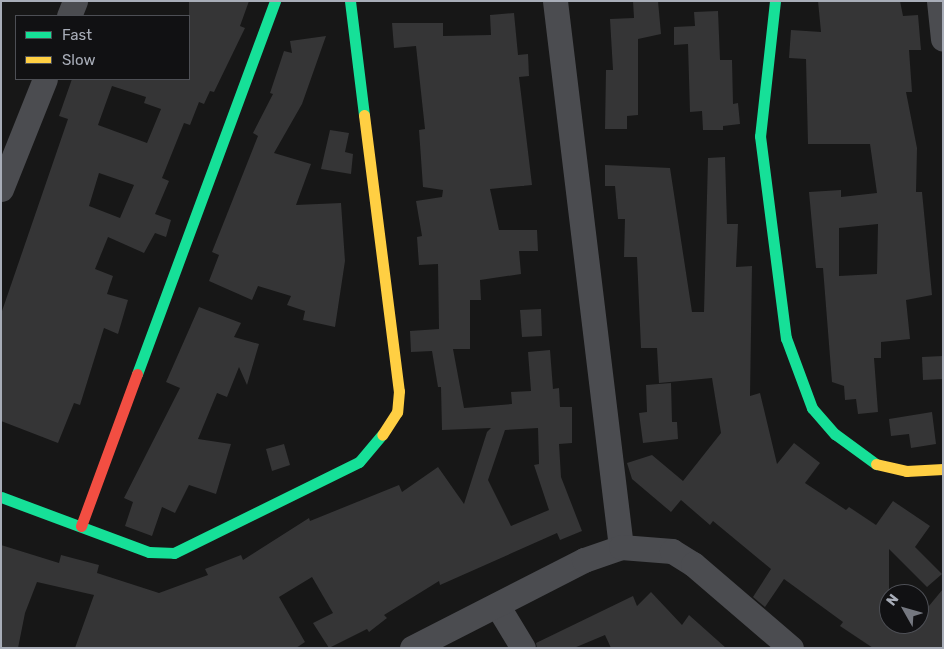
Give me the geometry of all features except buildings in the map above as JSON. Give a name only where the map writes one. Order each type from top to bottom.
[{"type":"street","points":[[70,15],[75,1]]},
{"type":"street","points":[[81,526],[275,1]]},
{"type":"street","points":[[1,498],[148,552],[174,553],[359,462],[397,412],[398,381],[350,1]]},
{"type":"street","points":[[554,1],[621,547]]},
{"type":"street","points":[[775,1],[760,136],[786,338],[796,373],[812,408],[835,434],[882,468],[906,471],[943,469]]},
{"type":"street","points":[[939,1],[943,39]]},
{"type":"street","points":[[1,189],[45,80]]},
{"type":"street","points":[[412,648],[584,560],[621,547],[672,551],[693,564],[791,648]]},
{"type":"street","points":[[497,605],[523,648]]},
{"type":"traffic: fast","points":[[137,374],[275,1]]},
{"type":"traffic: fast","points":[[350,1],[364,115]]},
{"type":"traffic: fast","points":[[775,1],[760,136],[786,338],[812,408],[835,434],[876,464]]},
{"type":"traffic: fast","points":[[1,497],[149,552],[174,553],[359,462],[382,435]]},
{"type":"traffic: slow","points":[[364,115],[399,391],[397,412],[382,435]]},
{"type":"traffic: slow","points":[[876,464],[906,471],[943,469]]},
{"type":"traffic: jam","points":[[81,526],[137,374]]}]
